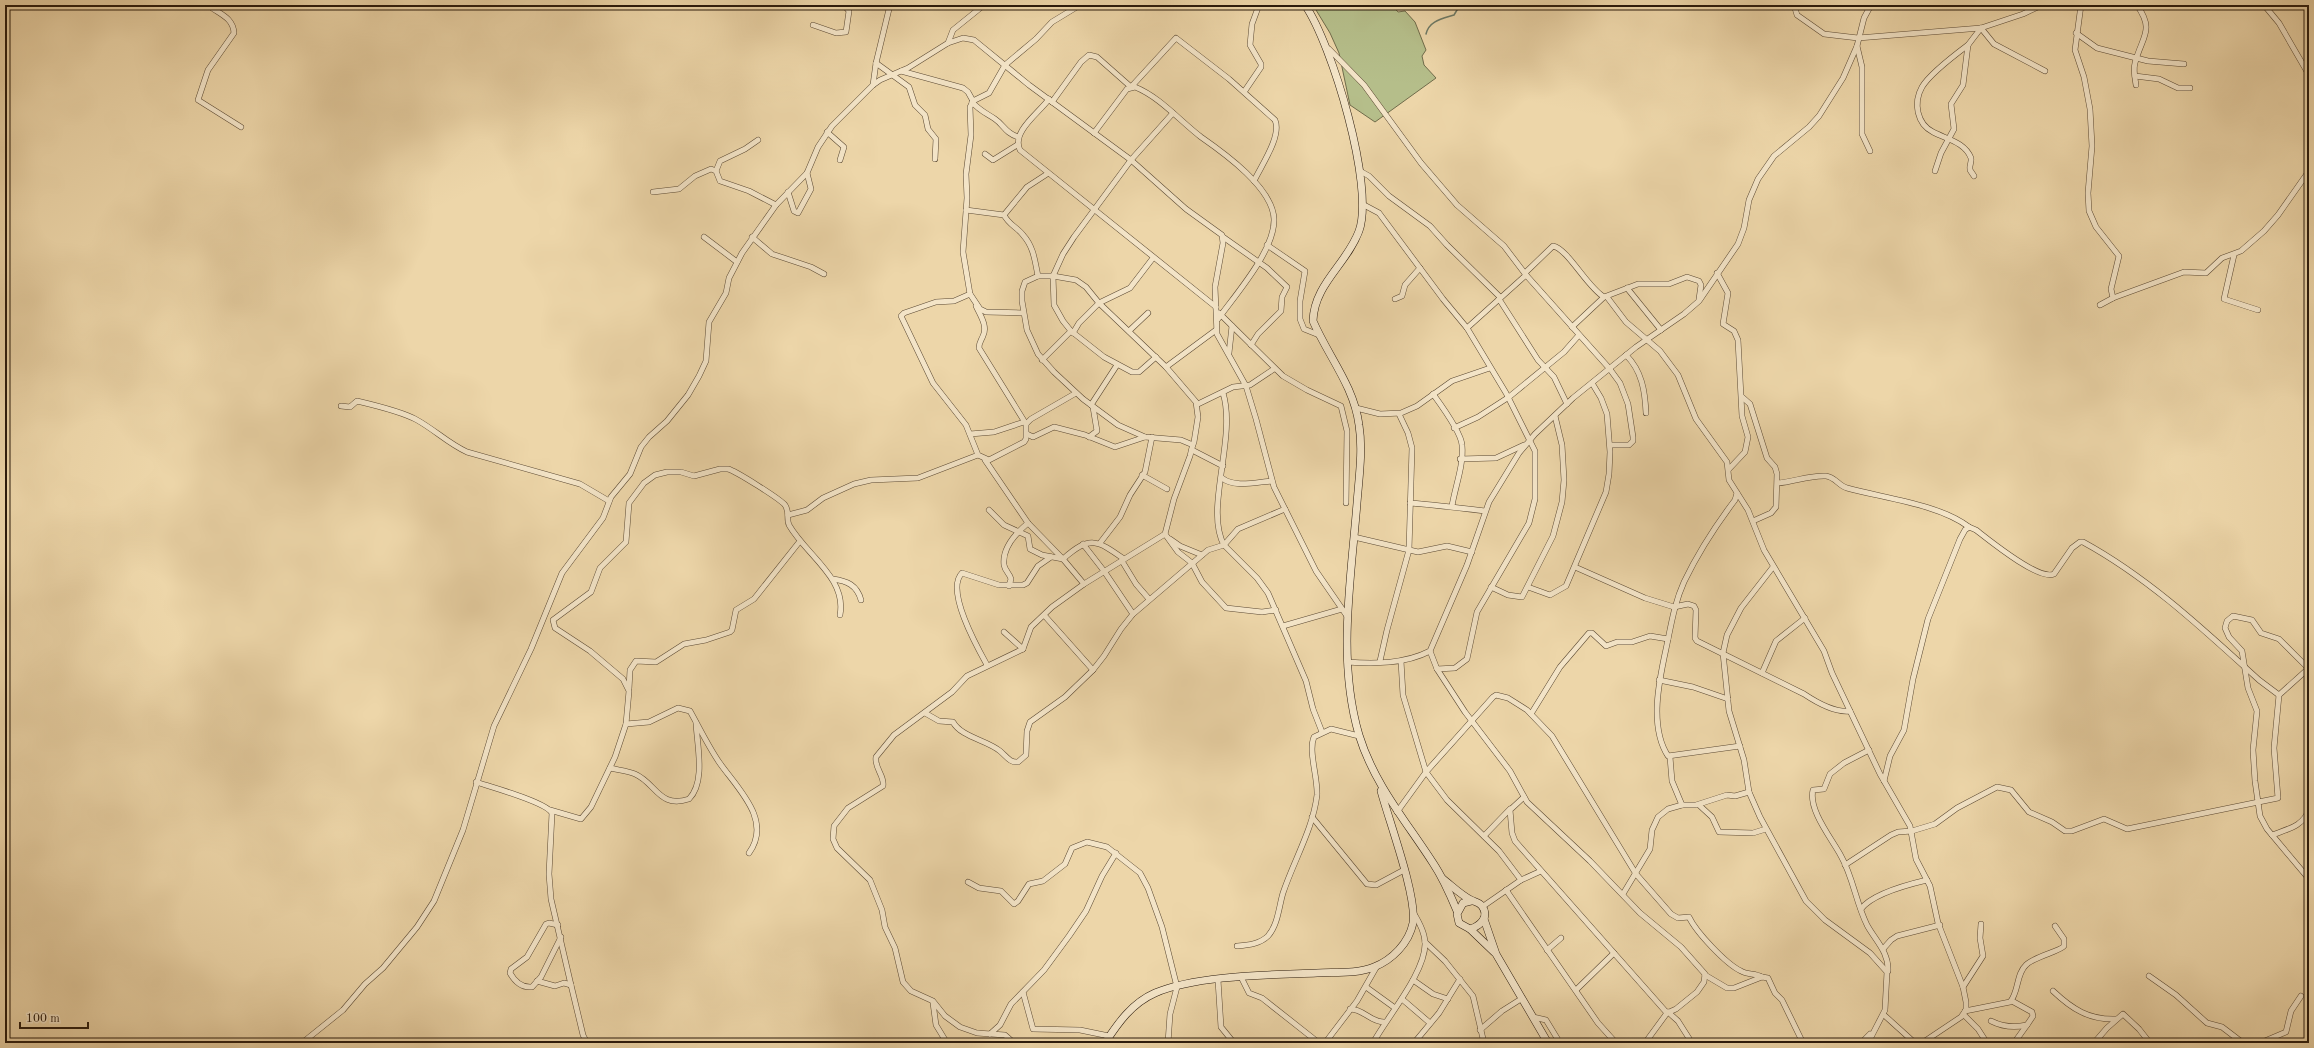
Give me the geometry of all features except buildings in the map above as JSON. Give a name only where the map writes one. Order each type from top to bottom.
[{"type":"main road","points":[[1104,1043],[1124,1015],[1155,993],[1176,987],[1241,977],[1363,971],[1377,966],[1396,952],[1408,938],[1413,923],[1413,911],[1404,870],[1378,784],[1359,736],[1349,683],[1347,662],[1347,616],[1360,448],[1356,408],[1313,321],[1316,301],[1323,287],[1352,247],[1359,232],[1364,205],[1360,171],[1338,78],[1329,49],[1313,16],[1305,5]]},
{"type":"main road","points":[[1378,784],[1443,879],[1457,911],[1459,923],[1470,929],[1496,954]]},
{"type":"main road","points":[[1443,879],[1482,906],[1484,918],[1496,954],[1548,1043]]},
{"type":"main road","points":[[1457,911],[1463,903],[1472,900]]},
{"type":"main road","points":[[1470,929],[1478,926],[1484,918]]},
{"type":"street","points":[[208,5],[232,22],[234,33],[208,70],[198,100],[241,127]]},
{"type":"street","points":[[813,24],[836,33],[846,32],[849,11],[844,5]]},
{"type":"street","points":[[873,85],[876,63],[890,5]]},
{"type":"street","points":[[948,43],[953,30],[984,5]]},
{"type":"street","points":[[972,101],[989,93],[1005,65],[1036,39],[1052,22],[1080,5]]},
{"type":"street","points":[[1244,92],[1261,66],[1250,45],[1252,24],[1259,5]]},
{"type":"street","points":[[1794,5],[1797,16],[1824,34],[1858,38],[1981,28],[2023,14],[2042,5]]},
{"type":"street","points":[[1762,977],[1734,988],[1727,988],[1705,975],[1681,947],[1640,913],[1562,833],[1537,812],[1524,797],[1510,771],[1472,722],[1437,669],[1430,651],[1472,552],[1485,511],[1498,485],[1525,445],[1567,404],[1609,368],[1699,301],[1738,244],[1744,228],[1749,200],[1758,179],[1774,156],[1809,127],[1819,116],[1843,78],[1857,46],[1858,38],[1870,5]]},
{"type":"street","points":[[2081,5],[2076,33],[2077,59],[2084,77],[2090,109],[2092,146],[2088,193],[2089,211],[2096,226],[2119,256],[2111,289],[2113,298]]},
{"type":"street","points":[[2136,85],[2134,64],[2147,26],[2146,18],[2137,5]]},
{"type":"street","points":[[2264,5],[2279,23],[2309,75]]},
{"type":"street","points":[[1974,176],[1970,170],[1970,156],[1961,146],[1950,139],[1935,133],[1923,124],[1918,111],[1919,93],[1924,84],[1968,45],[1981,28]]},
{"type":"street","points":[[1981,28],[1994,44],[2045,71]]},
{"type":"street","points":[[2076,33],[2097,48],[2137,58],[2184,64]]},
{"type":"street","points":[[302,1043],[343,1010],[366,984],[383,968],[417,927],[434,901],[463,830],[476,782],[494,726],[531,649],[562,573],[603,518],[609,501],[630,474],[644,443],[667,421],[688,395],[699,376],[706,360],[709,322],[726,293],[729,278],[737,262],[752,237],[776,205],[807,173],[818,147],[827,132],[838,119],[873,85],[892,74],[902,72],[948,43],[963,38],[974,40],[1131,160],[1186,209],[1258,262],[1287,288],[1282,297],[1281,311],[1258,334],[1250,345]]},
{"type":"street","points":[[1094,133],[1131,87],[1176,38],[1244,92],[1273,118],[1277,125],[1270,149],[1254,181]]},
{"type":"street","points":[[1935,171],[1941,153],[1950,139],[1955,123],[1951,104],[1963,85],[1968,45]]},
{"type":"street","points":[[1857,46],[1862,67],[1862,134],[1870,151]]},
{"type":"street","points":[[1329,49],[1364,85],[1421,163],[1457,205],[1494,235],[1526,274],[1609,368],[1620,383],[1628,404],[1634,437],[1629,445],[1610,445]]},
{"type":"street","points":[[1218,313],[1258,262],[1267,245],[1272,231],[1273,215],[1270,205],[1254,181],[1224,154],[1143,91],[1131,87],[1097,56],[1089,55],[1081,62],[1051,100],[1018,137],[1017,145],[1025,156],[1047,174],[1095,210],[1153,258],[1191,285],[1218,313],[1274,369],[1301,387],[1334,401],[1342,408],[1347,428],[1346,503]]},
{"type":"street","points":[[876,63],[909,86],[915,105],[925,115],[927,126],[937,144],[935,159]]},
{"type":"street","points":[[902,72],[963,88],[968,92],[972,101],[984,115],[996,119],[1006,131],[1018,137]]},
{"type":"street","points":[[2135,76],[2159,79],[2178,88],[2190,88]]},
{"type":"street","points":[[972,101],[966,174],[966,210],[963,252],[970,294],[984,324],[984,334],[980,340],[980,348],[1025,423],[1027,434],[1024,442],[992,459],[985,460]]},
{"type":"street","points":[[1156,357],[1135,373],[1117,365],[1072,332],[1063,321],[1054,305],[1053,276],[1063,254],[1131,160],[1173,113]]},
{"type":"street","points":[[827,132],[844,147],[840,160]]},
{"type":"street","points":[[758,140],[745,149],[720,162],[716,171],[720,181],[749,191],[776,205]]},
{"type":"street","points":[[985,154],[993,160],[1017,145]]},
{"type":"street","points":[[653,192],[678,189],[704,171],[711,169],[716,171]]},
{"type":"street","points":[[1360,171],[1370,176],[1389,196],[1430,226],[1500,298],[1544,368],[1554,377],[1567,404]]},
{"type":"street","points":[[2100,305],[2113,298],[2184,272],[2206,273],[2222,258],[2234,255],[2264,230],[2278,215],[2309,171]]},
{"type":"street","points":[[788,192],[794,211],[798,213],[811,189],[807,173]]},
{"type":"street","points":[[1004,215],[1027,186],[1047,174]]},
{"type":"street","points":[[1364,205],[1379,213],[1442,299],[1467,328],[1509,397],[1530,439],[1535,456],[1534,510],[1530,523],[1475,615],[1467,659],[1455,668],[1437,669]]},
{"type":"street","points":[[966,210],[1004,215]]},
{"type":"street","points":[[1004,215],[1010,225],[1024,235],[1034,255],[1038,276]]},
{"type":"street","points":[[704,237],[737,262]]},
{"type":"street","points":[[752,237],[772,254],[811,267],[824,274]]},
{"type":"street","points":[[1223,237],[1215,287],[1218,313],[1216,330],[1246,386],[1272,481],[1316,571],[1347,616]]},
{"type":"street","points":[[1267,245],[1305,271],[1301,292],[1300,319],[1304,329],[1319,335]]},
{"type":"street","points":[[1467,328],[1526,274],[1550,248],[1556,247],[1564,253],[1590,285],[1605,297],[1621,317],[1648,339],[1663,354],[1678,375],[1696,419],[1716,445],[1729,469],[1729,480],[1753,521],[1772,566],[1782,578],[1824,650],[1850,711],[1884,782],[1912,831],[1916,859],[1927,880],[1940,925],[1962,986],[1964,1013],[1978,1029],[1987,1043]]},
{"type":"street","points":[[2234,255],[2224,299],[2258,310]]},
{"type":"street","points":[[1042,360],[1072,332],[1099,303],[1130,288],[1153,258]]},
{"type":"street","points":[[1395,299],[1402,296],[1405,286],[1420,268]]},
{"type":"street","points":[[1718,273],[1728,293],[1723,324],[1734,331],[1738,340],[1742,416],[1748,433],[1747,447],[1742,456],[1729,469]]},
{"type":"street","points":[[1014,1043],[1005,1035],[977,1033],[960,1027],[945,1016],[933,1001],[906,987],[900,975],[895,948],[883,924],[882,910],[873,886],[852,861],[837,848],[832,832],[848,808],[883,786],[884,782],[875,762],[880,751],[894,735],[952,692],[967,676],[987,665],[1023,649],[1031,628],[1044,615],[1084,584],[1166,535],[1174,499],[1192,447],[1198,420],[1198,404],[1166,367],[1099,303],[1086,287],[1076,280],[1053,276],[1038,276],[1027,280],[1023,286],[1023,313],[1029,336],[1042,360],[1076,393],[1092,406],[1118,425],[1145,437]]},
{"type":"street","points":[[1572,327],[1605,297],[1643,283],[1671,284],[1682,278],[1692,277],[1699,281],[1701,286],[1699,301]]},
{"type":"street","points":[[1627,288],[1661,330]]},
{"type":"street","points":[[970,294],[948,302],[934,303],[904,313],[901,316],[933,383],[966,425],[978,455],[985,460],[1028,523],[1063,559],[1084,584]]},
{"type":"street","points":[[975,304],[986,312],[1023,313]]},
{"type":"street","points":[[1129,331],[1148,314]]},
{"type":"street","points":[[1229,353],[1232,326]]},
{"type":"street","points":[[1166,367],[1216,330]]},
{"type":"street","points":[[1454,428],[1478,417],[1509,397],[1564,352],[1579,335]]},
{"type":"street","points":[[1626,355],[1633,362],[1641,377],[1646,413]]},
{"type":"street","points":[[1089,437],[1097,432],[1098,428],[1092,406],[1117,365]]},
{"type":"street","points":[[1356,408],[1380,414],[1400,414],[1417,406],[1456,379],[1490,368]]},
{"type":"street","points":[[1198,404],[1233,387],[1246,386],[1274,369]]},
{"type":"street","points":[[1528,587],[1546,594],[1562,590],[1569,581],[1576,566],[1606,492],[1610,445],[1607,414],[1601,398],[1592,383]]},
{"type":"street","points":[[970,434],[994,432],[1025,423],[1076,393]]},
{"type":"street","points":[[1223,393],[1228,426],[1219,498],[1219,520],[1224,545],[1262,583],[1276,610],[1291,650],[1306,681],[1314,711],[1322,732]]},
{"type":"street","points":[[1433,394],[1462,443],[1452,506]]},
{"type":"street","points":[[1742,397],[1750,404],[1767,458],[1776,470],[1778,483],[1778,502],[1775,509],[1766,516],[1753,521]]},
{"type":"street","points":[[341,406],[350,407],[357,401],[415,419],[432,428],[454,446],[467,452],[580,484],[609,501]]},
{"type":"street","points":[[1380,661],[1386,630],[1409,550],[1412,448],[1411,441],[1400,414]]},
{"type":"street","points":[[1491,587],[1508,595],[1521,598],[1553,536],[1562,502],[1564,480],[1562,445],[1555,416]]},
{"type":"street","points":[[1027,434],[1033,438],[1054,427],[1118,447],[1145,437],[1181,440],[1223,466]]},
{"type":"street","points":[[1100,543],[1124,512],[1128,499],[1147,467],[1152,437]]},
{"type":"street","points":[[1460,459],[1496,458],[1525,445]]},
{"type":"street","points":[[788,515],[808,510],[823,498],[854,484],[871,480],[918,478],[978,455]]},
{"type":"street","points":[[629,691],[623,679],[590,651],[556,628],[552,622],[591,592],[600,568],[626,542],[629,503],[644,483],[655,475],[667,472],[681,472],[694,476],[720,469],[728,469],[781,502],[785,506],[788,515],[788,522],[800,541],[833,579],[841,595],[840,615]]},
{"type":"street","points":[[1142,475],[1166,489]]},
{"type":"street","points":[[1778,483],[1808,477],[1831,477],[1843,486],[1925,507],[1960,520],[2019,562],[2048,575],[2054,574],[2072,548],[2080,542],[2083,542],[2113,558],[2139,576],[2246,669],[2279,694]]},
{"type":"street","points":[[1222,478],[1227,481],[1238,483],[1272,481]]},
{"type":"street","points":[[1682,805],[1672,781],[1670,757],[1665,750],[1660,730],[1658,698],[1659,680],[1674,607],[1690,570],[1709,538],[1735,500],[1737,493]]},
{"type":"street","points":[[1410,503],[1452,506],[1471,511],[1485,511]]},
{"type":"street","points":[[925,713],[939,721],[953,722],[958,730],[994,747],[1011,761],[1018,762],[1026,755],[1027,731],[1030,722],[1064,698],[1093,670],[1104,656],[1120,629],[1133,614],[1202,555],[1211,549],[1224,545],[1238,529],[1285,509]]},
{"type":"street","points":[[989,510],[999,521],[1028,536],[1032,551],[1051,557],[1063,559],[1083,544],[1100,543],[1123,560],[1136,584],[1149,599]]},
{"type":"street","points":[[1009,586],[1011,579],[1005,568],[1005,556],[1008,546],[1019,531],[1028,523]]},
{"type":"street","points":[[1884,782],[1890,756],[1904,730],[1913,679],[1928,619],[1960,539],[1965,530],[1969,527]]},
{"type":"street","points":[[1166,535],[1177,544],[1202,555]]},
{"type":"street","points":[[1166,535],[1178,552],[1192,563],[1202,582],[1228,608],[1262,612],[1276,610]]},
{"type":"street","points":[[1354,537],[1423,552],[1447,546],[1472,552]]},
{"type":"street","points":[[476,782],[550,810],[575,818],[585,817],[610,768],[626,724],[630,670],[636,661],[656,662],[684,644],[706,640],[730,632],[732,630],[736,610],[754,599],[800,541]]},
{"type":"street","points":[[1083,544],[1104,571],[1133,614]]},
{"type":"street","points":[[987,665],[959,602],[957,584],[959,576],[962,573],[970,574],[1009,586],[1023,585],[1027,582],[1038,566],[1051,557]]},
{"type":"street","points":[[1576,566],[1615,583],[1633,593],[1674,607],[1688,604],[1695,607],[1695,640],[1837,711],[1850,711]]},
{"type":"street","points":[[1772,566],[1741,608],[1727,635],[1723,655],[1728,699],[1740,746],[1749,792],[1766,829],[1809,904],[1831,924],[1870,953],[1888,972]]},
{"type":"street","points":[[833,579],[850,584],[856,588],[860,600]]},
{"type":"street","points":[[1283,626],[1342,609]]},
{"type":"street","points":[[1044,615],[1093,670]]},
{"type":"street","points":[[1845,865],[1895,833],[1912,831],[1935,824],[1957,808],[1997,787],[2011,790],[2029,812],[2052,822],[2065,831],[2072,831],[2104,819],[2127,829],[2258,803],[2279,796],[2274,759],[2279,694],[2309,668],[2279,639],[2261,633],[2252,620],[2233,616],[2227,621],[2226,628],[2229,637],[2242,651],[2248,688],[2257,710],[2253,750],[2258,803],[2263,824],[2309,879]]},
{"type":"street","points":[[1762,673],[1776,641],[1805,618]]},
{"type":"street","points":[[1004,632],[1014,643],[1023,649]]},
{"type":"street","points":[[1531,714],[1560,667],[1589,632],[1606,646],[1617,642],[1632,642],[1650,636],[1668,639]]},
{"type":"street","points":[[1347,662],[1370,663],[1380,661],[1401,661],[1430,651]]},
{"type":"street","points":[[1401,661],[1403,695],[1426,772],[1447,800],[1503,856],[1521,880]]},
{"type":"street","points":[[1659,680],[1693,687],[1728,699]]},
{"type":"street","points":[[1397,812],[1426,772],[1496,695],[1508,698],[1531,714],[1560,748],[1635,872],[1671,914],[1678,918],[1689,917],[1698,933],[1727,961],[1741,972],[1768,978],[1774,992],[1782,1000],[1803,1043]]},
{"type":"street","points":[[626,724],[649,722],[674,709],[682,708],[690,711],[719,762],[753,811],[758,832],[755,845],[749,853]]},
{"type":"street","points":[[610,768],[637,775],[664,798],[678,801],[689,799],[696,788],[698,778],[696,722]]},
{"type":"street","points":[[1237,946],[1260,942],[1271,930],[1312,817],[1317,791],[1313,740],[1322,732],[1331,729],[1359,736]]},
{"type":"street","points":[[1670,757],[1740,746]]},
{"type":"street","points":[[1868,1043],[1884,1015],[1888,989],[1888,963],[1883,949],[1867,925],[1845,865],[1815,811],[1812,791],[1816,789],[1824,789],[1830,774],[1842,764],[1869,750]]},
{"type":"street","points":[[1623,894],[1650,849],[1652,830],[1658,817],[1668,809],[1682,805],[1699,805],[1727,795],[1735,796],[1749,792]]},
{"type":"street","points":[[1484,836],[1524,797]]},
{"type":"street","points":[[1699,805],[1712,817],[1719,832],[1750,833],[1766,829]]},
{"type":"street","points":[[1510,809],[1514,838],[1541,872],[1577,909],[1595,933],[1678,1021],[1692,1043]]},
{"type":"street","points":[[2272,835],[2298,825],[2305,819],[2309,809]]},
{"type":"street","points":[[550,810],[553,830],[550,884],[571,985],[583,1035],[587,1043]]},
{"type":"street","points":[[1312,817],[1370,885],[1376,885],[1404,870]]},
{"type":"street","points":[[968,882],[979,888],[1001,891],[1014,904],[1018,902],[1029,884],[1043,881],[1062,867],[1067,861],[1070,850],[1075,845],[1094,842],[1116,853],[1135,867],[1148,888],[1162,927],[1176,987],[1170,1014],[1168,1043]]},
{"type":"street","points":[[990,1034],[1000,1024],[1011,1004],[1051,961],[1086,911],[1102,876],[1116,853]]},
{"type":"street","points":[[1482,906],[1521,880],[1541,872]]},
{"type":"street","points":[[1861,909],[1865,904],[1885,894],[1927,880]]},
{"type":"street","points":[[1506,890],[1546,950],[1576,990],[1598,1023],[1616,1043]]},
{"type":"street","points":[[1413,911],[1425,942],[1445,960],[1474,1000],[1484,1043]]},
{"type":"street","points":[[558,925],[547,923],[527,957],[511,969],[513,978],[523,986],[532,987],[537,981],[561,937]]},
{"type":"street","points":[[1962,986],[1983,956],[1980,938],[1981,924]]},
{"type":"street","points":[[1883,949],[1897,936],[1940,925]]},
{"type":"street","points":[[2012,1001],[2025,965],[2051,951],[2060,950],[2064,946],[2064,939],[2055,926]]},
{"type":"street","points":[[1546,950],[1561,938]]},
{"type":"street","points":[[1373,1043],[1384,1022],[1402,999],[1412,980],[1423,958],[1425,942]]},
{"type":"street","points":[[1576,990],[1614,953]]},
{"type":"street","points":[[1325,1043],[1366,987],[1377,966]]},
{"type":"street","points":[[1645,1043],[1668,1012],[1676,1009],[1698,992],[1702,986],[1705,975]]},
{"type":"street","points":[[2149,976],[2176,995],[2207,1023],[2222,1027],[2243,1043]]},
{"type":"street","points":[[1241,977],[1249,993],[1262,998],[1319,1043]]},
{"type":"street","points":[[1414,1043],[1448,999],[1460,979]]},
{"type":"street","points":[[1218,980],[1221,1027],[1234,1043]]},
{"type":"street","points":[[1412,980],[1428,991],[1448,999]]},
{"type":"street","points":[[537,981],[554,986],[564,983],[571,985]]},
{"type":"street","points":[[1366,987],[1395,1008]]},
{"type":"street","points":[[2053,991],[2082,1014],[2116,1019]]},
{"type":"street","points":[[1023,992],[1033,1030],[1080,1030],[1109,1036]]},
{"type":"street","points":[[2260,1043],[2286,1032],[2291,1011],[2301,996]]},
{"type":"street","points":[[1402,999],[1430,1023]]},
{"type":"street","points":[[1480,1030],[1502,1011],[1521,999]]},
{"type":"street","points":[[933,1001],[936,1025],[947,1043]]},
{"type":"street","points":[[1922,1043],[1938,1034],[1964,1013],[1990,1008],[2012,1001],[2032,1012],[2033,1016],[2014,1043]]},
{"type":"street","points":[[1350,1009],[1362,1012],[1374,1021],[1384,1022]]},
{"type":"street","points":[[1884,1015],[1915,1043]]},
{"type":"street","points":[[2094,1043],[2121,1015],[2125,1015],[2150,1043]]},
{"type":"street","points":[[1533,1018],[1546,1020],[1560,1043]]},
{"type":"street","points":[[1991,1021],[2001,1026],[2017,1027],[2027,1025]]},
{"type":"street","points":[[1861,1043],[1873,1032]]},
{"type":"green space","points":[[1313,5],[1392,5],[1398,12],[1405,11],[1415,22],[1426,50],[1422,56],[1424,65],[1436,78],[1375,122],[1350,105],[1339,53],[1330,33]]},
{"type":"waterway","points":[[1426,34],[1433,23],[1440,19],[1454,15],[1460,5]]}]
